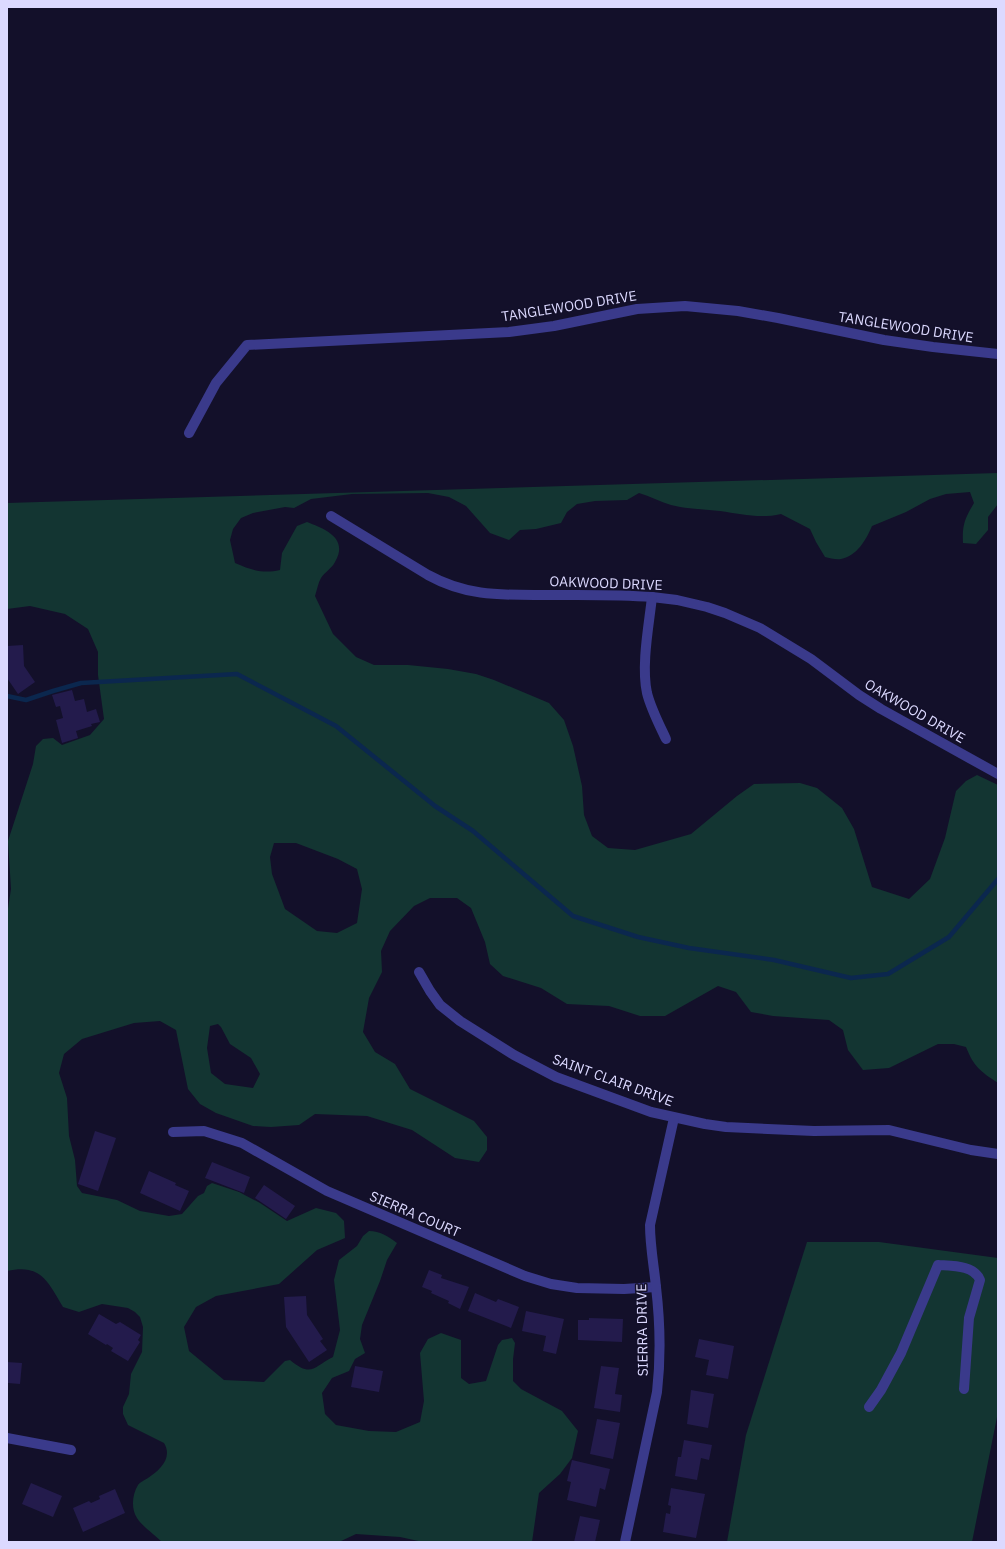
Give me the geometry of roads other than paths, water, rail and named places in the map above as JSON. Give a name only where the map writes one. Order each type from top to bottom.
[{"type":"street","name":"TANGLEWOOD DRIVE","points":[[189,433],[216,382],[248,345],[509,332],[554,326],[637,309],[685,306],[738,311],[891,341],[998,354]]},
{"type":"street","name":"OAKWOOD DRIVE","points":[[331,516],[443,584],[458,589],[498,595],[652,597],[677,600],[708,607],[725,613],[760,628],[811,659],[859,695],[881,709],[998,774]]},
{"type":"street","points":[[652,597],[647,642],[646,682],[650,704],[666,739]]},
{"type":"street","name":"SAINT CLAIR DRIVE","points":[[419,972],[440,1005],[460,1020],[514,1055],[556,1077],[580,1087],[651,1112],[674,1118],[726,1127],[814,1131],[889,1130],[971,1150],[998,1154]]},
{"type":"street","name":"SIERRA DRIVE","points":[[625,1542],[657,1392],[659,1376],[659,1324],[650,1242],[650,1225],[674,1118]]},
{"type":"street","name":"SIERRA COURT","points":[[172,1132],[204,1131],[242,1143],[296,1175],[352,1203],[525,1276],[551,1284],[591,1290],[656,1287]]},
{"type":"street","points":[[869,1407],[881,1390],[901,1353],[938,1265],[973,1271],[978,1274],[980,1280],[969,1318],[964,1388]]},
{"type":"street","points":[[7,1438],[71,1450]]},
{"type":"waterway","points":[[7,696],[26,700],[81,683],[237,674],[336,726],[435,806],[473,831],[573,916],[638,937],[689,948],[774,960],[851,978],[888,974],[949,937],[998,879]]}]
